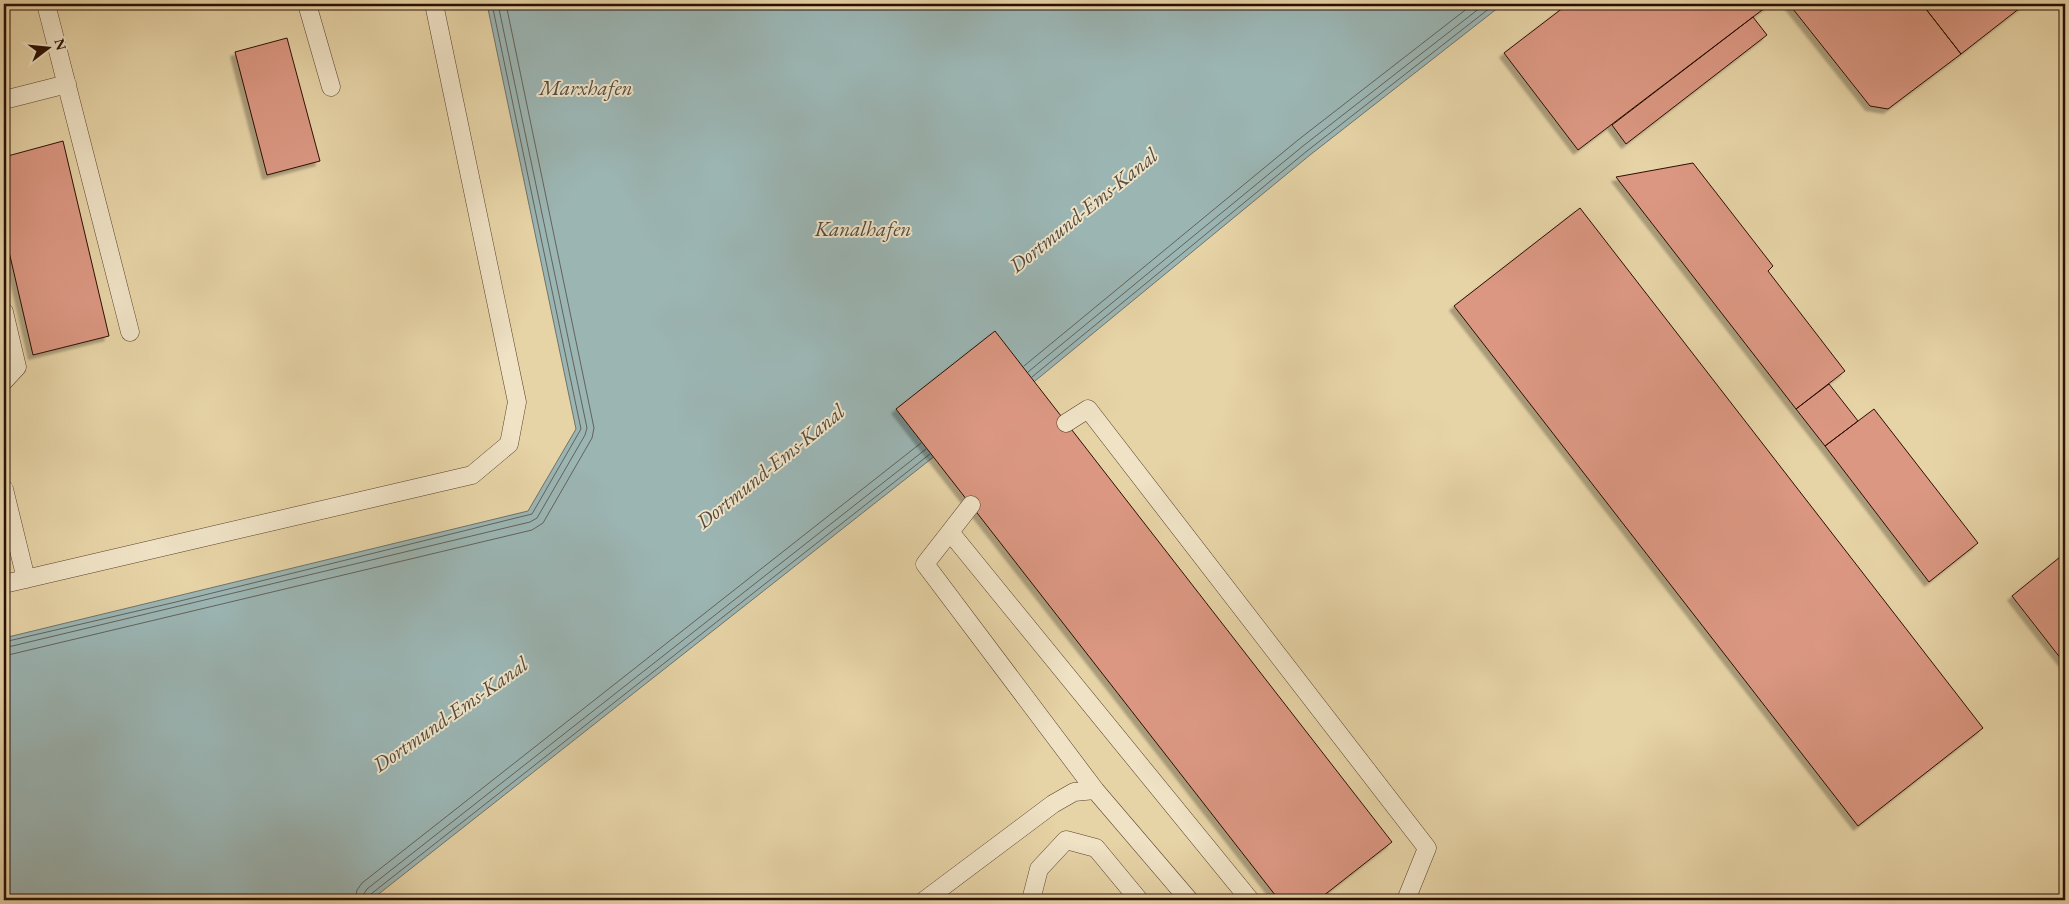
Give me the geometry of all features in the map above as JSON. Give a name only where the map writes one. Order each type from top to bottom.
[{"type":"lane","points":[[46,4],[130,332]]},
{"type":"lane","points":[[307,4],[331,87]]},
{"type":"lane","points":[[4,584],[472,475],[509,444],[517,402],[434,4]]},
{"type":"lane","points":[[4,100],[66,84]]},
{"type":"lane","points":[[4,312],[17,367],[4,381]]},
{"type":"lane","points":[[1066,423],[1088,409],[1427,848],[1406,900]]},
{"type":"lane","points":[[4,489],[26,579]]},
{"type":"lane","points":[[971,505],[924,564],[1095,790],[1189,900]]},
{"type":"lane","points":[[950,532],[1250,900]]},
{"type":"lane","points":[[925,900],[1053,804],[1074,792],[1095,790]]},
{"type":"lane","points":[[1032,900],[1040,869],[1066,840],[1096,848],[1139,900]]},
{"type":"water","name":"Kanalhafen","points":[[487,4],[1503,4],[1310,155],[1035,381],[931,459],[371,900],[4,900],[4,638],[528,511],[576,429]]},
{"type":"building","points":[[1568,4],[1770,4],[1578,150],[1504,53]]},
{"type":"building","points":[[1789,4],[1922,4],[1961,54],[1888,109],[1870,106]]},
{"type":"building","points":[[1922,4],[2025,4],[1961,54]]},
{"type":"building","points":[[1753,17],[1767,35],[1626,144],[1612,125]]},
{"type":"building","points":[[287,38],[320,161],[267,175],[235,52]]},
{"type":"building","points":[[63,141],[109,336],[33,355],[4,230],[4,157]]},
{"type":"building","points":[[1693,163],[1773,266],[1768,271],[1845,371],[1796,409],[1616,177]]},
{"type":"building","points":[[1580,208],[1983,728],[1858,826],[1454,306]]},
{"type":"building","points":[[995,331],[1392,842],[1318,900],[1279,900],[896,409]]},
{"type":"building","points":[[1829,384],[1858,421],[1825,446],[1796,409]]},
{"type":"building","points":[[1874,409],[1978,543],[1929,582],[1825,446]]},
{"type":"building","points":[[2065,553],[2065,664],[2012,596]]},
{"type":"water label","name":"Marxhafen","points":[[586,87]]},
{"type":"water label","name":"Dortmund-Ems-Kanal","points":[[1083,210]]},
{"type":"water label","name":"Dortmund-Ems-Kanal","points":[[770,466]]},
{"type":"water label","name":"Dortmund-Ems-Kanal","points":[[450,714]]}]
